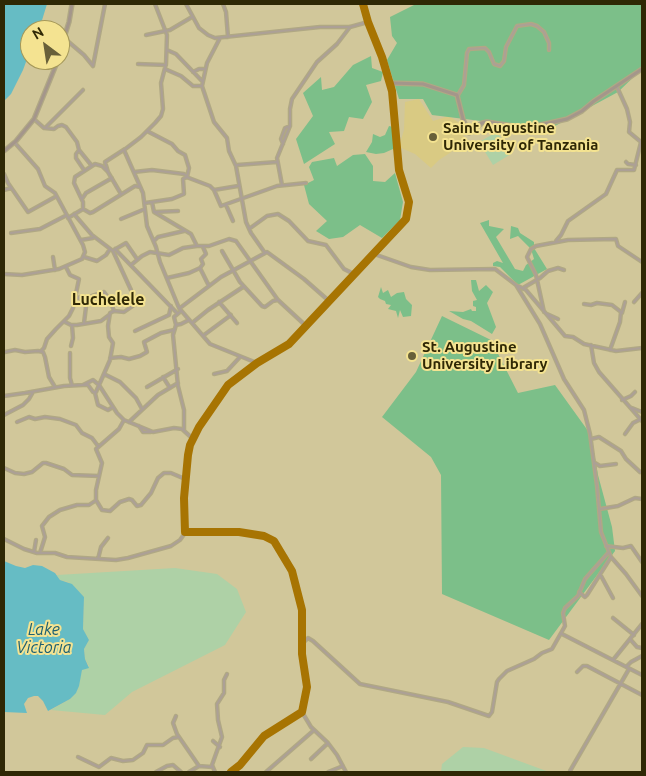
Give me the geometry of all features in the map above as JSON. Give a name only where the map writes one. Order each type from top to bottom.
[{"type":"main road","points":[[68,20],[72,4]]},
{"type":"main road","points":[[231,772],[240,765],[264,736],[302,712],[307,687],[302,645],[302,610],[292,571],[274,541],[264,536],[239,532],[185,532],[185,480],[188,455],[193,439],[225,389],[238,376],[285,346],[404,222],[409,209],[407,194],[398,168],[391,83],[363,4]]},
{"type":"main road","points":[[391,83],[424,84],[457,95],[468,133],[482,123],[487,122],[527,128],[559,121],[582,111],[642,69]]},
{"type":"main road","points":[[4,151],[15,143],[34,119],[55,70]]},
{"type":"street","points":[[70,43],[93,66],[105,4]]},
{"type":"street","points":[[121,194],[108,172],[105,161],[147,131],[162,113],[161,83],[165,67],[166,31],[155,4]]},
{"type":"street","points":[[186,4],[204,33],[220,38],[320,27],[350,27],[368,22]]},
{"type":"street","points":[[223,4],[226,12],[228,37]]},
{"type":"street","points":[[146,35],[166,31],[192,16]]},
{"type":"street","points":[[457,95],[464,85],[468,48],[487,50],[494,64],[500,66],[504,61],[506,47],[517,26],[531,24],[544,32],[550,50]]},
{"type":"street","points":[[282,185],[277,162],[278,154],[290,126],[290,104],[317,62],[337,44],[350,27]]},
{"type":"street","points":[[220,38],[209,58],[202,86],[214,122],[227,138],[229,151],[236,166],[238,186],[248,229],[265,253],[268,253],[289,268],[329,301]]},
{"type":"street","points":[[166,50],[176,54],[202,81]]},
{"type":"street","points":[[138,64],[165,67],[181,76],[193,86],[202,86]]},
{"type":"street","points":[[194,72],[199,69],[206,69]]},
{"type":"street","points":[[556,241],[561,236],[568,222],[606,194],[617,170],[632,171],[638,159],[641,140],[630,133],[626,109],[617,86]]},
{"type":"street","points":[[45,128],[83,90]]},
{"type":"street","points":[[55,118],[58,126]]},
{"type":"street","points":[[34,119],[45,128],[54,129],[63,125],[66,127],[77,142],[79,150],[92,166]]},
{"type":"street","points":[[283,144],[281,139],[286,127],[290,126]]},
{"type":"street","points":[[284,132],[289,130]]},
{"type":"street","points":[[145,203],[172,199],[184,194],[183,179],[186,177],[188,168],[186,156],[176,150],[172,144],[147,131]]},
{"type":"street","points":[[15,143],[38,168],[45,186],[56,196],[84,249]]},
{"type":"street","points":[[124,149],[145,203],[144,209],[147,226],[180,310],[213,346],[257,363]]},
{"type":"street","points":[[79,150],[76,158],[84,170]]},
{"type":"street","points":[[638,159],[642,161]]},
{"type":"street","points":[[236,166],[277,162]]},
{"type":"street","points":[[626,162],[628,164],[636,164]]},
{"type":"street","points":[[83,208],[74,178],[92,166],[100,165],[108,172]]},
{"type":"street","points":[[134,172],[161,170],[181,173],[186,177],[205,183],[214,190],[220,206],[277,186],[306,183]]},
{"type":"street","points":[[4,174],[28,212],[56,196]]},
{"type":"street","points":[[82,200],[86,193],[112,178]]},
{"type":"street","points":[[277,186],[280,180]]},
{"type":"street","points":[[4,190],[8,183]]},
{"type":"street","points":[[83,208],[92,212],[135,186],[140,187]]},
{"type":"street","points":[[214,190],[238,186]]},
{"type":"street","points":[[4,190],[12,188]]},
{"type":"street","points":[[152,202],[154,212],[191,234],[197,246]]},
{"type":"street","points":[[226,205],[233,221]]},
{"type":"street","points":[[11,233],[40,229],[83,208]]},
{"type":"street","points":[[121,219],[144,209]]},
{"type":"street","points":[[154,212],[178,211]]},
{"type":"street","points":[[74,214],[96,238],[131,265],[178,313]]},
{"type":"street","points":[[248,229],[267,216],[278,214],[308,240],[326,245],[343,267],[354,274]]},
{"type":"street","points":[[154,241],[158,237],[184,231]]},
{"type":"street","points":[[80,240],[88,237],[96,238]]},
{"type":"street","points":[[84,257],[85,242],[88,237]]},
{"type":"street","points":[[131,265],[137,259],[150,252],[169,254],[183,248],[209,246],[222,240],[233,239],[239,243],[278,300],[306,326]]},
{"type":"street","points":[[544,312],[537,280],[527,257],[529,251],[536,246],[556,241],[616,239],[618,246],[642,262]]},
{"type":"street","points":[[84,257],[97,261],[126,243],[137,259]]},
{"type":"street","points":[[167,278],[200,268],[203,264],[201,259],[206,254],[202,247]]},
{"type":"street","points":[[64,321],[72,325],[102,321],[114,311],[124,312],[136,306],[137,303],[113,250]]},
{"type":"street","points":[[222,251],[244,286],[264,308],[273,301],[278,300]]},
{"type":"street","points":[[184,430],[184,405],[178,382],[173,336],[176,324],[174,317],[221,277],[265,253]]},
{"type":"street","points":[[374,254],[423,269],[439,271],[495,269],[516,285],[524,288],[565,336],[572,337],[581,343],[616,352],[642,348]]},
{"type":"street","points":[[53,257],[55,270]]},
{"type":"street","points":[[4,274],[22,275],[55,270],[66,267],[84,257]]},
{"type":"street","points":[[5,352],[15,350],[27,352],[40,351],[71,313],[79,279],[70,274],[66,267]]},
{"type":"street","points":[[200,268],[209,286]]},
{"type":"street","points":[[524,288],[550,270],[558,268],[564,270]]},
{"type":"street","points":[[516,285],[540,324],[564,379],[582,405],[591,439],[600,509],[598,519],[600,529],[608,553],[642,596]]},
{"type":"street","points":[[192,323],[244,286]]},
{"type":"street","points":[[74,298],[92,296],[104,292],[110,300],[114,311]]},
{"type":"street","points":[[634,302],[642,292]]},
{"type":"street","points":[[80,297],[86,307],[84,323]]},
{"type":"street","points":[[219,302],[237,323]]},
{"type":"street","points":[[610,350],[625,302]]},
{"type":"street","points":[[584,304],[612,305],[618,308],[622,314]]},
{"type":"street","points":[[134,331],[168,315],[171,306]]},
{"type":"street","points":[[544,312],[558,319]]},
{"type":"street","points":[[95,393],[110,358],[113,343],[109,337],[109,315]]},
{"type":"street","points":[[204,335],[231,315]]},
{"type":"street","points":[[176,324],[189,320]]},
{"type":"street","points":[[70,346],[73,336],[72,325]]},
{"type":"street","points":[[110,358],[120,356],[129,359],[139,357],[147,352],[144,342],[161,333],[174,330]]},
{"type":"street","points":[[591,345],[594,363],[599,372],[622,400],[642,420],[633,423],[625,434]]},
{"type":"street","points":[[40,351],[45,355],[49,377],[55,387]]},
{"type":"street","points":[[70,353],[72,385]]},
{"type":"street","points":[[214,374],[227,371],[240,357]]},
{"type":"street","points":[[147,387],[178,369]]},
{"type":"street","points":[[104,374],[120,382],[136,398],[142,409]]},
{"type":"street","points":[[162,377],[170,388]]},
{"type":"street","points":[[4,396],[82,384],[93,380],[99,385],[118,415],[124,420],[139,426],[143,432],[174,428],[184,430],[193,439]]},
{"type":"street","points":[[129,422],[158,395],[178,382]]},
{"type":"street","points":[[82,384],[88,385],[95,393],[98,405],[108,410],[113,406]]},
{"type":"street","points":[[4,415],[23,405],[30,399],[33,392]]},
{"type":"street","points":[[622,400],[635,392]]},
{"type":"street","points":[[630,407],[642,412]]},
{"type":"street","points":[[17,422],[29,417],[60,419],[76,425],[82,433],[92,438],[98,446]]},
{"type":"street","points":[[124,420],[121,427],[109,439],[98,446],[96,450],[102,463],[96,490],[96,500],[100,508],[107,512],[111,511],[126,499],[130,499],[139,506],[146,501],[155,487],[156,480],[162,474],[169,473],[185,480]]},
{"type":"street","points":[[591,439],[599,437],[620,450],[626,459],[640,472]]},
{"type":"street","points":[[594,461],[600,466],[616,464]]},
{"type":"street","points":[[4,468],[24,474],[32,472],[43,463],[46,463],[64,469],[72,475],[100,476]]},
{"type":"street","points":[[95,476],[98,480]]},
{"type":"street","points":[[600,509],[618,506],[635,498],[642,499]]},
{"type":"street","points":[[40,553],[45,537],[42,526],[49,517],[60,510],[72,506],[89,505],[96,500]]},
{"type":"street","points":[[4,539],[18,547],[34,552],[56,553],[66,557],[116,560],[171,546],[180,540],[185,532]]},
{"type":"street","points":[[98,559],[101,547],[108,538]]},
{"type":"street","points":[[34,552],[36,540]]},
{"type":"street","points":[[606,546],[621,548],[631,546],[642,562]]},
{"type":"street","points":[[302,645],[308,638],[313,641],[360,684],[448,702],[487,716],[492,712],[497,682],[501,676],[542,653],[550,651],[562,634],[565,623],[564,610],[576,599],[585,579],[608,553]]},
{"type":"street","points":[[579,592],[586,596],[611,557]]},
{"type":"street","points":[[600,574],[613,598]]},
{"type":"street","points":[[612,618],[634,635]]},
{"type":"street","points":[[613,660],[642,624]]},
{"type":"street","points":[[562,634],[642,675]]},
{"type":"street","points":[[630,639],[637,647],[642,648]]},
{"type":"street","points":[[570,771],[621,684],[631,662],[642,656]]},
{"type":"street","points":[[577,672],[583,666],[587,666],[642,695]]},
{"type":"street","points":[[212,767],[222,737],[217,704],[224,693],[224,680],[227,674]]},
{"type":"street","points":[[302,712],[305,719],[337,755],[346,772]]},
{"type":"street","points":[[176,716],[173,723],[179,737],[199,766]]},
{"type":"street","points":[[266,772],[314,730]]},
{"type":"street","points":[[78,757],[99,767],[111,758],[123,761],[133,760],[141,754],[146,745],[163,745],[173,738],[179,737]]},
{"type":"street","points":[[213,741],[220,747]]},
{"type":"street","points":[[311,759],[328,743]]},
{"type":"street","points":[[156,772],[166,766],[173,765],[181,772]]},
{"type":"street","points":[[189,772],[199,766],[212,767]]},
{"type":"street","points":[[328,772],[343,766]]},
{"type":"street","points":[[212,767],[215,772]]},
{"type":"shaded area","name":"Saint Augustine University of Tanzania","points":[[419,99],[433,121],[449,116],[461,124],[465,143],[439,160],[431,168],[415,154],[399,147],[404,130],[405,102]]},
{"type":"green space","points":[[416,4],[642,4],[642,69],[618,92],[542,133],[481,121],[432,115],[423,99],[399,99],[387,60],[397,43],[392,36],[390,17]]},
{"type":"green space","points":[[371,56],[372,68],[383,72],[381,81],[366,85],[372,102],[363,119],[349,117],[344,131],[329,132],[335,144],[304,164],[296,139],[313,116],[303,93],[321,77],[322,90],[334,87],[353,65]]},
{"type":"green space","points":[[389,126],[393,127],[395,152],[393,149],[376,154],[366,152],[372,142],[373,134],[380,137],[385,135]]},
{"type":"green space","points":[[497,132],[511,154],[493,165],[479,142]]},
{"type":"green space","points":[[365,154],[373,166],[373,181],[385,182],[395,173],[403,202],[400,220],[382,238],[360,225],[343,237],[329,239],[316,231],[327,221],[309,204],[304,185],[314,180],[309,167],[312,162],[334,158],[337,166],[353,155]]},
{"type":"green space","points":[[489,220],[489,226],[504,229],[496,237],[515,269],[523,271],[526,265],[534,259],[531,249],[518,236],[510,239],[511,226],[518,228],[520,233],[534,242],[534,248],[547,269],[518,285],[500,267],[493,266],[493,263],[497,261],[503,263],[480,223]]},
{"type":"green space","points":[[471,280],[476,280],[479,291],[486,285],[493,292],[487,303],[496,327],[492,334],[471,321],[449,311],[463,312],[471,309],[476,311],[473,301],[477,300],[472,291]]},
{"type":"green space","points":[[381,287],[383,293],[388,290],[391,297],[397,293],[404,292],[406,299],[412,305],[411,316],[403,317],[400,310],[398,318],[396,311],[388,309],[391,305],[386,304],[385,301],[378,297]]},
{"type":"green space","points":[[442,316],[491,340],[518,393],[555,385],[591,435],[598,475],[612,527],[615,551],[549,640],[442,594],[441,475],[431,457],[382,417],[416,372]]},
{"type":"green space","points":[[175,568],[217,574],[237,589],[246,612],[225,645],[132,692],[105,715],[51,710],[70,699],[77,691],[82,670],[89,666],[85,659],[84,649],[89,640],[83,629],[84,597],[68,582],[60,580],[57,575]]},
{"type":"green space","points":[[463,747],[484,748],[549,772],[441,772],[442,764]]},
{"type":"water","points":[[4,4],[47,4],[42,20],[20,20],[20,70],[23,70],[11,94],[4,101]]},
{"type":"water","name":"Lake Victoria","points":[[4,561],[25,568],[33,565],[42,566],[55,573],[60,580],[72,584],[84,597],[83,629],[89,640],[84,649],[85,659],[89,668],[82,670],[76,693],[70,699],[48,711],[43,701],[38,696],[34,696],[28,698],[24,704],[27,713],[4,712]]},
{"type":"transit line","points":[[231,772],[240,765],[264,736],[302,712],[307,687],[302,654],[302,610],[292,571],[274,541],[264,536],[239,532],[185,532],[184,498],[188,455],[190,445],[199,427],[228,385],[257,363],[289,344],[406,219],[409,202],[399,170],[392,91],[363,4]]},
{"type":"place","name":"Saint Augustine University of Tanzania","points":[[433,137]]},
{"type":"place","name":"St. Augustine University Library","points":[[412,356]]},
{"type":"district","name":"Luchelele","points":[[108,300]]}]
